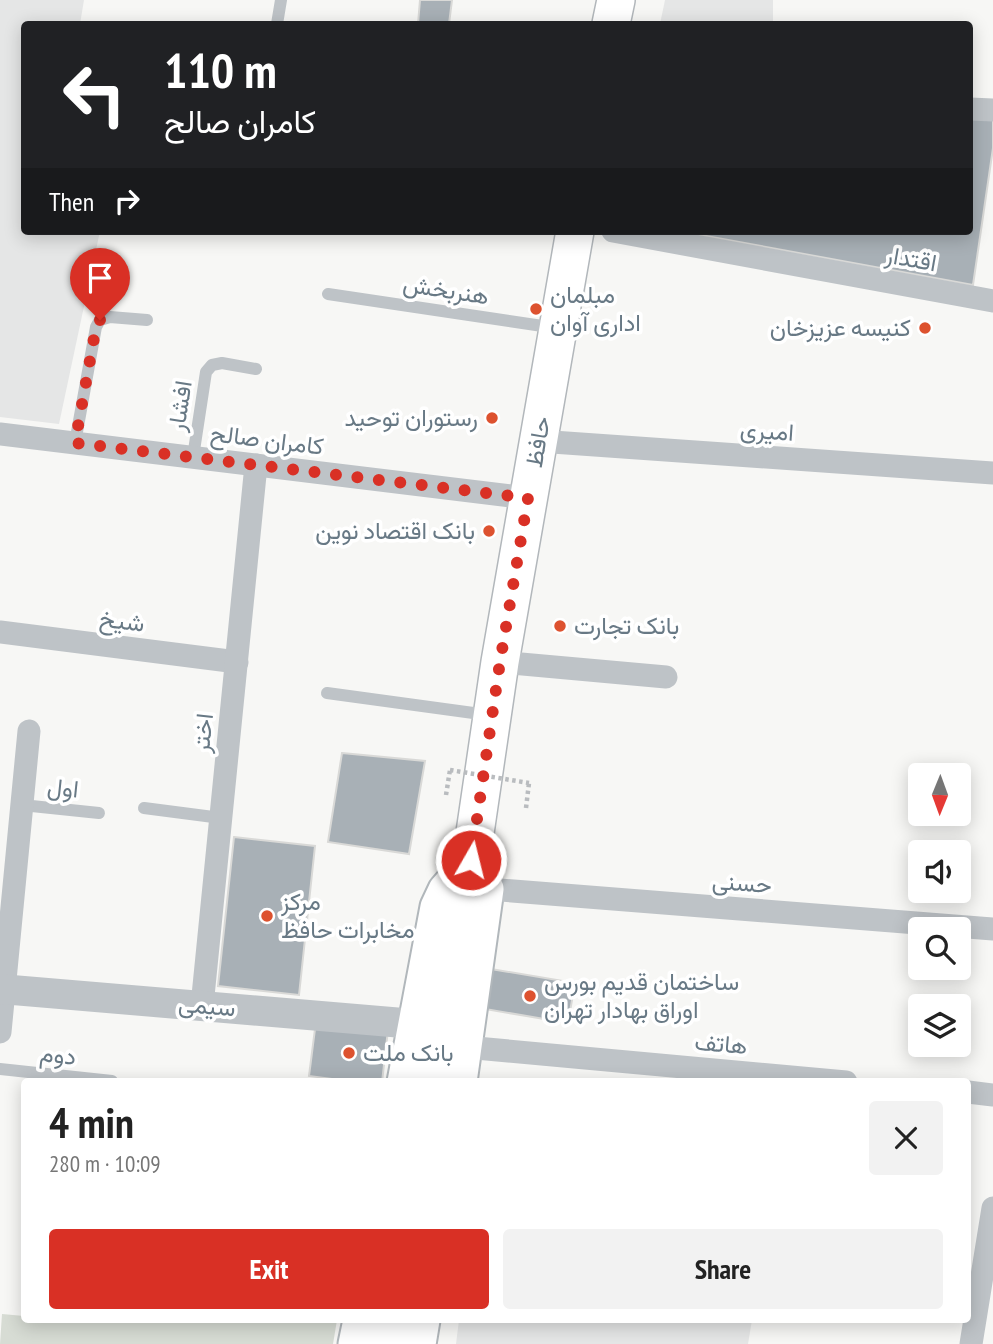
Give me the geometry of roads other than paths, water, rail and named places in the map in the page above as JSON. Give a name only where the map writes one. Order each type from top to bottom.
[{"type":"main road","points":[[612,21],[616,0]]},
{"type":"main road","name":"حافظ","points":[[461,1078],[465,1047],[474,879],[492,716],[574,235]]},
{"type":"main road","points":[[405,1078],[437,907],[444,890],[474,879]]},
{"type":"main road","name":"حافظ","points":[[431,1078],[444,1002],[474,879]]},
{"type":"main road","points":[[355,1344],[359,1323]]},
{"type":"main road","points":[[385,1344],[389,1323]]},
{"type":"main road","points":[[419,1344],[422,1323]]},
{"type":"street","points":[[973,109],[993,110]]},
{"type":"street","name":"اقتدار","points":[[635,235],[993,301]]},
{"type":"street","name":"کامران صالح","points":[[0,434],[528,498]]},
{"type":"street","name":"امیری","points":[[538,441],[993,473]]},
{"type":"street","name":"اختر","points":[[202,1006],[256,465]]},
{"type":"street","name":"شیخ","points":[[0,632],[237,662]]},
{"type":"street","points":[[500,662],[666,677]]},
{"type":"street","points":[[0,1032],[2,989],[29,731]]},
{"type":"street","name":"حسنی","points":[[474,879],[993,929]]},
{"type":"street","name":"سیمی","points":[[2,989],[415,1024]]},
{"type":"street","name":"هاتف","points":[[465,1047],[802,1078]]},
{"type":"street","points":[[971,1092],[993,1095]]},
{"type":"street","points":[[971,1318],[993,1208]]},
{"type":"lane","points":[[278,21],[281,0]]},
{"type":"lane","name":"هنربخش","points":[[328,294],[558,328]]},
{"type":"lane","points":[[75,443],[96,327],[100,320],[110,317],[147,320]]},
{"type":"lane","name":"افشار","points":[[193,457],[206,372],[212,365],[222,363],[256,369]]},
{"type":"lane","points":[[327,693],[492,716]]},
{"type":"lane","name":"اول","points":[[22,805],[99,813]]},
{"type":"lane","points":[[144,808],[221,818]]},
{"type":"lane","name":"دوم","points":[[0,1069],[84,1078]]},
{"type":"place","name":"مبلمان اداری آوان","points":[[536,309]]},
{"type":"place","name":"کنیسه عزیزخان","points":[[925,328]]},
{"type":"place","name":"رستوران توحید","points":[[492,418]]},
{"type":"place","name":"بانک اقتصاد نوین","points":[[489,531]]},
{"type":"place","name":"بانک تجارت","points":[[560,626]]},
{"type":"place","name":"مرکز مخابرات حافظ","points":[[267,916]]},
{"type":"place","name":"ساختمان قدیم بورس اوراق بهادار تهران","points":[[530,996]]},
{"type":"place","name":"بانک ملت","points":[[349,1053]]}]
